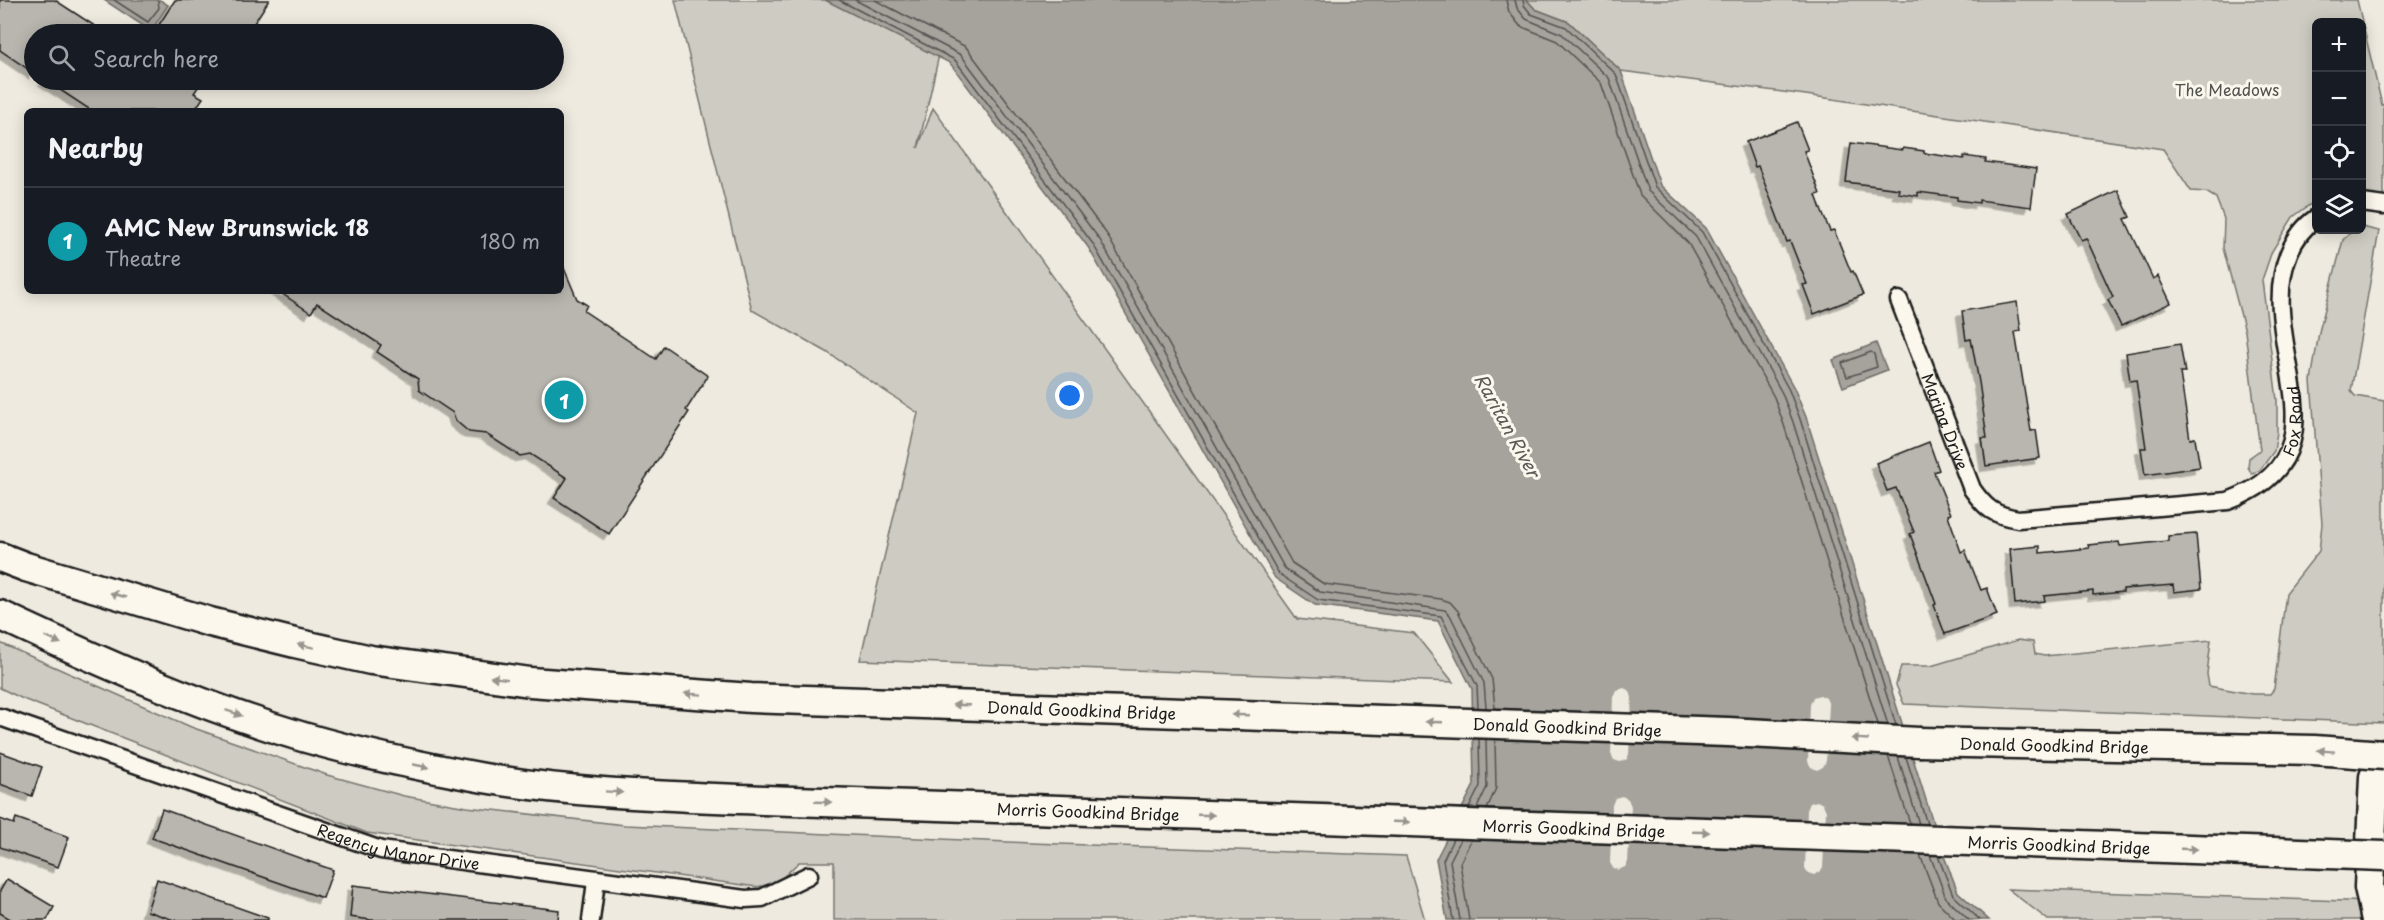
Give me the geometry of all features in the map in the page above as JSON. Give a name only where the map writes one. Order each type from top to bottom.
[{"type":"highway","name":"Donald Goodkind Bridge","points":[[0,557],[26,567],[210,622],[371,660],[530,682],[751,698],[1692,731],[1918,742],[2314,750],[2384,755]]},
{"type":"highway","name":"Morris Goodkind Bridge","points":[[0,615],[130,673],[216,707],[302,737],[392,760],[486,778],[582,790],[764,800],[2384,856]]},
{"type":"highway","points":[[2376,920],[2369,887],[2374,777],[2384,755]]},
{"type":"street","points":[[2366,204],[2384,207]]},
{"type":"street","name":"Fox Road","points":[[2018,519],[2228,501],[2248,494],[2268,480],[2285,462],[2293,440],[2295,416],[2279,298],[2282,270],[2296,237],[2312,222]]},
{"type":"street","name":"Marina Drive","points":[[1899,300],[1972,489],[1983,506],[2001,516],[2018,519]]},
{"type":"street","name":"Regency Manor Drive","points":[[0,717],[381,850],[596,881],[745,899],[762,898],[808,875]]},
{"type":"street","points":[[591,920],[596,881]]},
{"type":"green space","points":[[675,0],[888,0],[939,55],[918,148],[933,108],[1297,619],[1414,633],[1453,682],[860,660],[918,413],[825,351],[752,310]]},
{"type":"green space","name":"The Meadows","points":[[1527,0],[2357,0],[2361,18],[2312,18],[2312,203],[2293,217],[2272,251],[2262,280],[2277,400],[2277,432],[2274,451],[2260,470],[2252,474],[2248,467],[2249,458],[2260,450],[2245,331],[2223,248],[2224,219],[2216,198],[2206,192],[2191,191],[2163,149],[1806,95],[1621,71],[1569,22],[1535,9]]},
{"type":"green space","name":"The Meadows","points":[[2366,38],[2382,105],[2384,105],[2384,206],[2366,204]]},
{"type":"green space","points":[[2366,228],[2379,231],[2351,391],[2355,396],[2384,401],[2384,723],[1904,704],[1896,685],[1901,666],[1931,666],[2018,640],[2033,642],[2035,654],[2044,656],[2211,640],[2207,674],[2209,686],[2252,694],[2270,694],[2274,689],[2286,593],[2319,551],[2322,524],[2311,381],[2319,332],[2343,240],[2349,234],[2366,234]]},
{"type":"green space","points":[[0,643],[191,727],[327,775],[404,796],[467,807],[625,825],[1030,843],[1406,856],[1425,920],[834,920],[834,862],[799,862],[778,882],[757,887],[367,833],[0,688]]},
{"type":"green space","points":[[2008,889],[2374,902],[2379,920],[2048,920]]},
{"type":"water","points":[[104,0],[160,0],[168,5],[156,24],[140,24]]},
{"type":"water","name":"Raritan River","points":[[825,0],[1527,0],[1535,9],[1569,22],[1621,71],[1660,185],[1706,228],[1794,388],[1806,417],[1942,851],[1958,892],[1989,920],[1447,920],[1436,859],[1474,785],[1472,689],[1438,621],[1315,605],[1275,578],[1088,247],[950,63]]},
{"type":"water","points":[[1876,343],[1887,370],[1843,387],[1833,360]]},
{"type":"pier","points":[[1624,688],[1630,691],[1632,698],[1629,754],[1627,759],[1620,762],[1614,760],[1611,754],[1613,697],[1616,690]]},
{"type":"pier","points":[[1820,695],[1826,698],[1829,705],[1826,761],[1823,767],[1817,770],[1808,762],[1810,705],[1813,697]]},
{"type":"pier","points":[[1622,796],[1628,799],[1631,806],[1628,862],[1625,867],[1618,870],[1610,863],[1612,805],[1615,798]]},
{"type":"pier","points":[[1817,801],[1823,804],[1826,811],[1823,867],[1814,875],[1808,873],[1805,868],[1807,810],[1810,803]]},
{"type":"building","points":[[0,0],[55,0],[92,24],[24,24],[24,66],[0,50]]},
{"type":"building","points":[[175,0],[269,0],[253,24],[159,24]]},
{"type":"building","points":[[60,90],[196,90],[194,93],[203,98],[196,108],[87,108]]},
{"type":"building","points":[[1797,122],[1808,150],[1804,151],[1820,194],[1816,195],[1822,212],[1830,231],[1834,230],[1863,295],[1814,314],[1803,285],[1807,284],[1790,241],[1787,242],[1758,166],[1755,167],[1746,142]]},
{"type":"building","points":[[1851,143],[1902,150],[1903,148],[1964,159],[1964,156],[1986,159],[1985,162],[2036,169],[2031,207],[1979,200],[1979,203],[1957,200],[1957,197],[1918,192],[1918,196],[1898,193],[1899,189],[1846,182]]},
{"type":"building","points":[[2118,190],[2130,217],[2125,219],[2153,279],[2158,276],[2171,303],[2121,326],[2108,300],[2113,297],[2086,238],[2081,240],[2068,214]]},
{"type":"building","points":[[564,268],[577,299],[587,305],[584,311],[656,359],[664,346],[708,376],[686,410],[689,412],[609,534],[554,498],[567,478],[530,454],[520,456],[486,434],[469,432],[456,421],[453,413],[419,390],[418,379],[377,352],[381,345],[317,303],[311,313],[282,294],[564,294]]},
{"type":"building","points":[[2017,302],[2021,331],[2015,332],[2031,431],[2036,430],[2040,458],[1986,466],[1982,438],[1987,438],[1979,382],[1971,339],[1966,340],[1962,311]]},
{"type":"building","points":[[2180,344],[2185,373],[2180,373],[2190,439],[2195,438],[2200,467],[2145,475],[2141,448],[2146,448],[2136,380],[2130,381],[2126,353]]},
{"type":"building","points":[[1929,442],[1939,470],[1934,472],[1951,514],[1948,515],[1961,552],[1965,550],[1981,590],[1987,588],[1997,615],[1945,634],[1910,534],[1914,532],[1896,488],[1887,491],[1876,463]]},
{"type":"building","points":[[2196,534],[2201,589],[2174,592],[2173,585],[2123,589],[2123,592],[2093,595],[2093,591],[2044,596],[2045,601],[2015,604],[2010,549],[2040,546],[2040,553],[2089,548],[2088,545],[2119,542],[2120,546],[2168,541],[2168,536]]},
{"type":"building","points":[[0,752],[42,767],[32,796],[0,784]]},
{"type":"building","points":[[162,809],[333,870],[323,898],[152,838]]},
{"type":"building","points":[[16,818],[69,837],[58,867],[0,847],[0,819],[14,824]]},
{"type":"building","points":[[7,879],[54,907],[47,920],[12,920],[0,913],[0,891]]},
{"type":"building","points":[[157,879],[268,918],[268,920],[174,920],[147,911]]},
{"type":"building","points":[[353,885],[559,910],[558,920],[371,920],[350,917]]},
{"type":"place","name":"AMC New Brunswick 18","points":[[564,400]]}]
